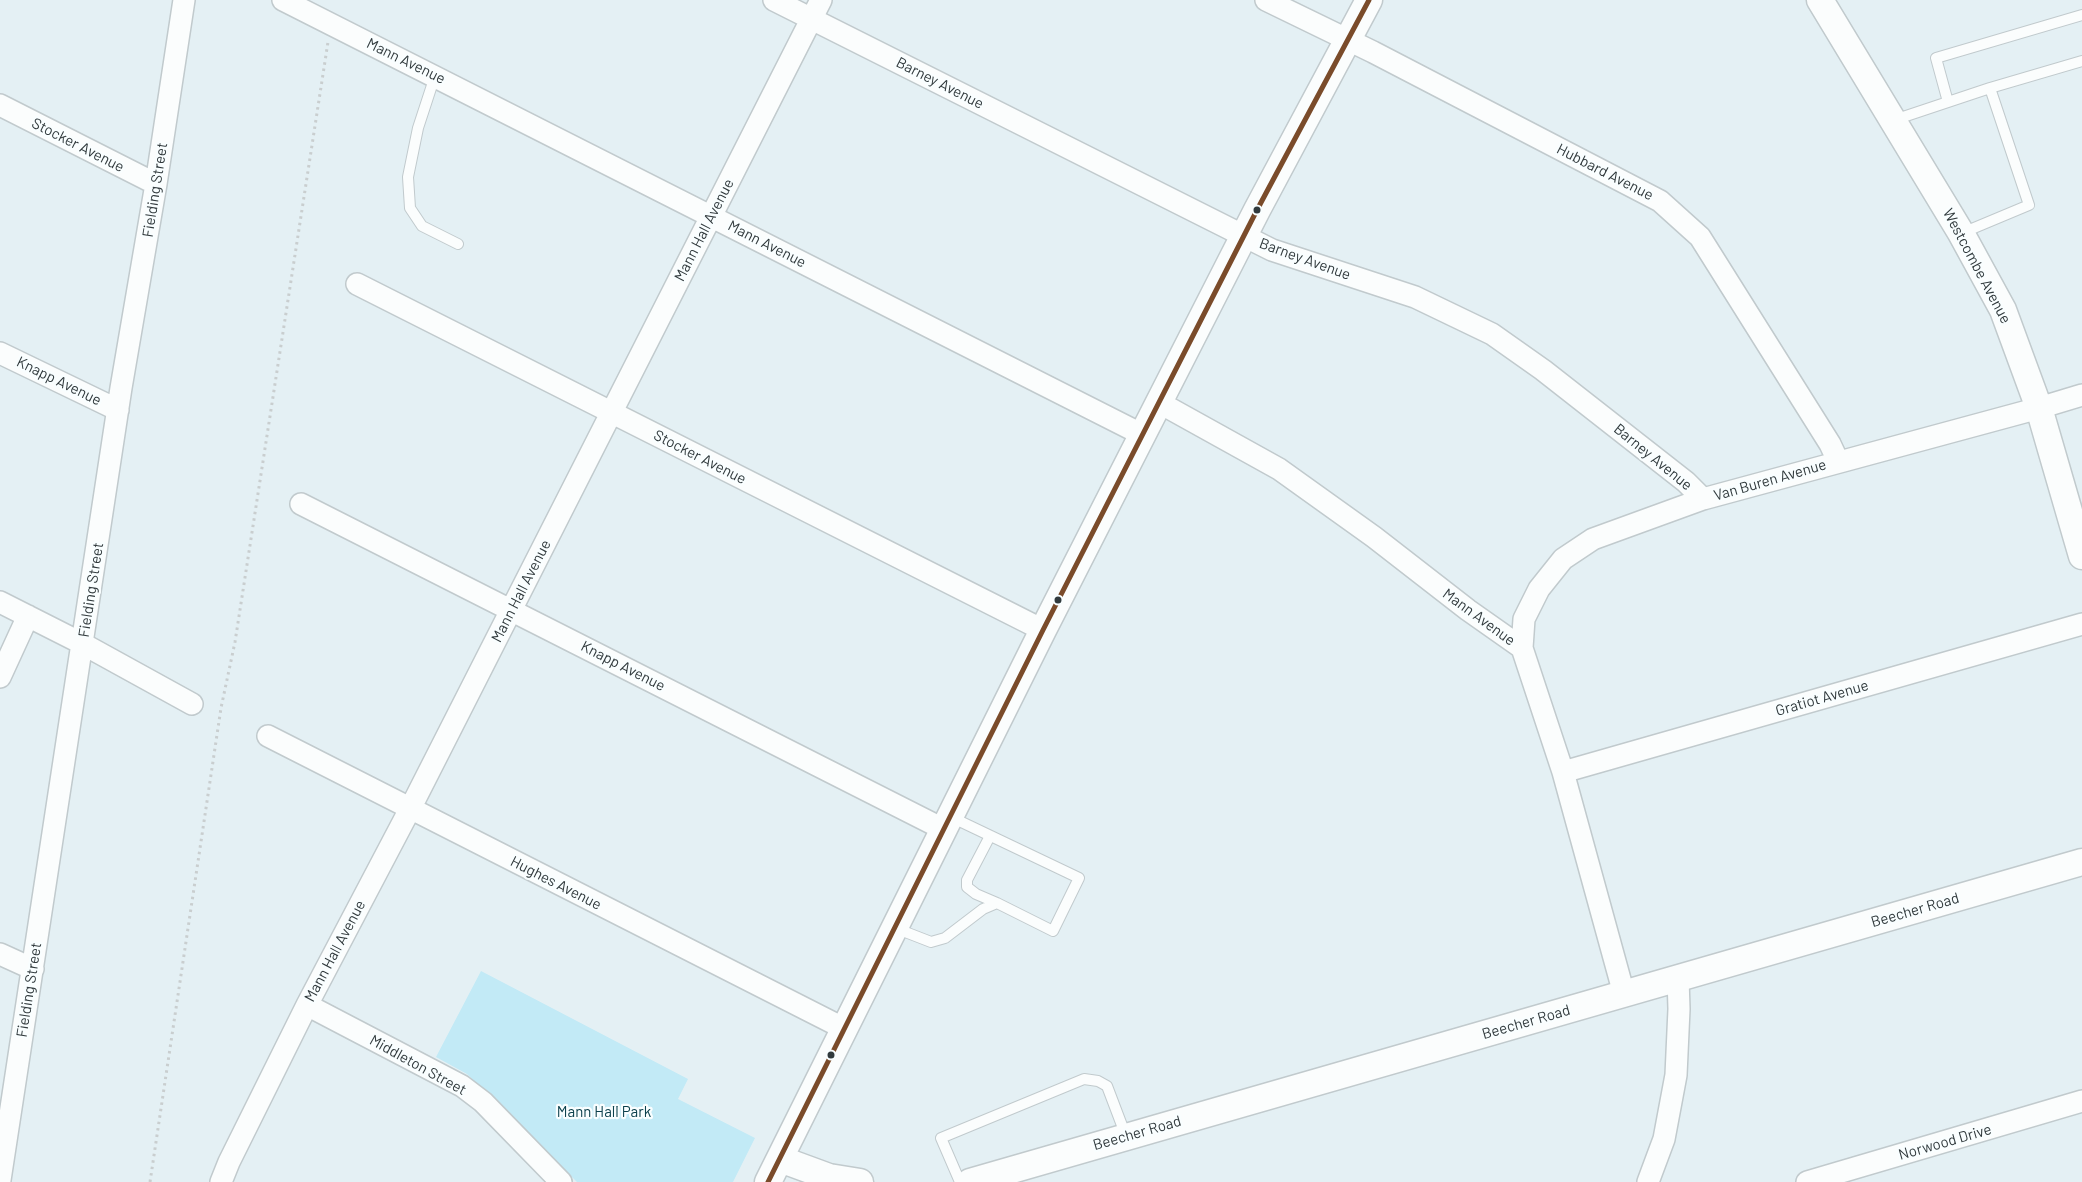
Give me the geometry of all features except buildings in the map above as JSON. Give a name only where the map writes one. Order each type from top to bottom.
[{"type":"street","name":"Fielding Street","points":[[0,1180],[118,410],[156,184],[184,0]]},
{"type":"street","name":"Mann Avenue","points":[[284,0],[1143,435]]},
{"type":"street","name":"Barney Avenue","points":[[774,0],[1272,250],[1415,298],[1492,334],[1543,370],[1686,482],[1703,499]]},
{"type":"street","name":"Mann Hall Avenue","points":[[221,1182],[307,1004],[512,610],[821,0]]},
{"type":"street","name":"Hubbard Avenue","points":[[1266,0],[1373,52],[1660,201],[1700,237],[1830,444],[1838,462]]},
{"type":"street","points":[[768,1182],[1043,630],[1160,404],[1244,235],[1368,0]]},
{"type":"street","name":"Westcombe Avenue","points":[[1820,0],[1961,233],[2003,310],[2039,408],[2082,556]]},
{"type":"street","name":"Stocker Avenue","points":[[0,105],[156,184]]},
{"type":"street","name":"Stocker Avenue","points":[[357,284],[1043,630]]},
{"type":"street","name":"Knapp Avenue","points":[[0,352],[118,410]]},
{"type":"street","name":"Van Buren Avenue","points":[[1522,648],[1524,619],[1539,589],[1564,559],[1593,539],[1703,499],[2082,395]]},
{"type":"street","name":"Mann Avenue","points":[[1160,404],[1279,469],[1374,537],[1468,610],[1522,648],[1563,772],[1624,994]]},
{"type":"street","name":"Knapp Avenue","points":[[301,504],[948,824]]},
{"type":"street","points":[[0,602],[83,644],[192,704]]},
{"type":"street","points":[[0,678],[28,616]]},
{"type":"street","name":"Gratiot Avenue","points":[[1563,772],[2082,624]]},
{"type":"street","name":"Hughes Avenue","points":[[268,736],[845,1028]]},
{"type":"street","name":"Beecher Road","points":[[970,1182],[2082,862]]},
{"type":"street","points":[[0,954],[33,969]]},
{"type":"street","points":[[1648,1182],[1664,1139],[1676,1075],[1679,1009],[1678,978]]},
{"type":"street","name":"Middleton Street","points":[[307,1004],[462,1086],[483,1102],[561,1182]]},
{"type":"street","name":"Norwood Drive","points":[[1808,1182],[2082,1101]]},
{"type":"street","points":[[780,1159],[829,1177],[860,1182]]},
{"type":"lane","points":[[1948,102],[1936,58],[2082,15]]},
{"type":"lane","points":[[1893,120],[1990,88],[2082,61]]},
{"type":"lane","points":[[435,76],[418,128],[408,177],[410,208],[422,226],[458,244]]},
{"type":"lane","points":[[1961,233],[2029,204],[1990,88]]},
{"type":"lane","points":[[948,824],[990,836],[1079,878],[1053,931],[976,894],[967,887],[966,880],[990,836]]},
{"type":"lane","points":[[896,928],[931,942],[945,938],[983,909],[996,904]]},
{"type":"lane","points":[[960,1182],[941,1138],[1084,1079],[1098,1081],[1107,1086],[1126,1136]]},
{"type":"path","points":[[150,1182],[220,708],[235,642],[328,38]]},
{"type":"green space","name":"Mann Hall Park","points":[[481,971],[688,1079],[678,1099],[755,1138],[733,1182],[577,1182],[467,1074],[436,1057]]},
{"type":"transit line","points":[[768,1182],[1043,630],[1257,210],[1369,0]]}]
